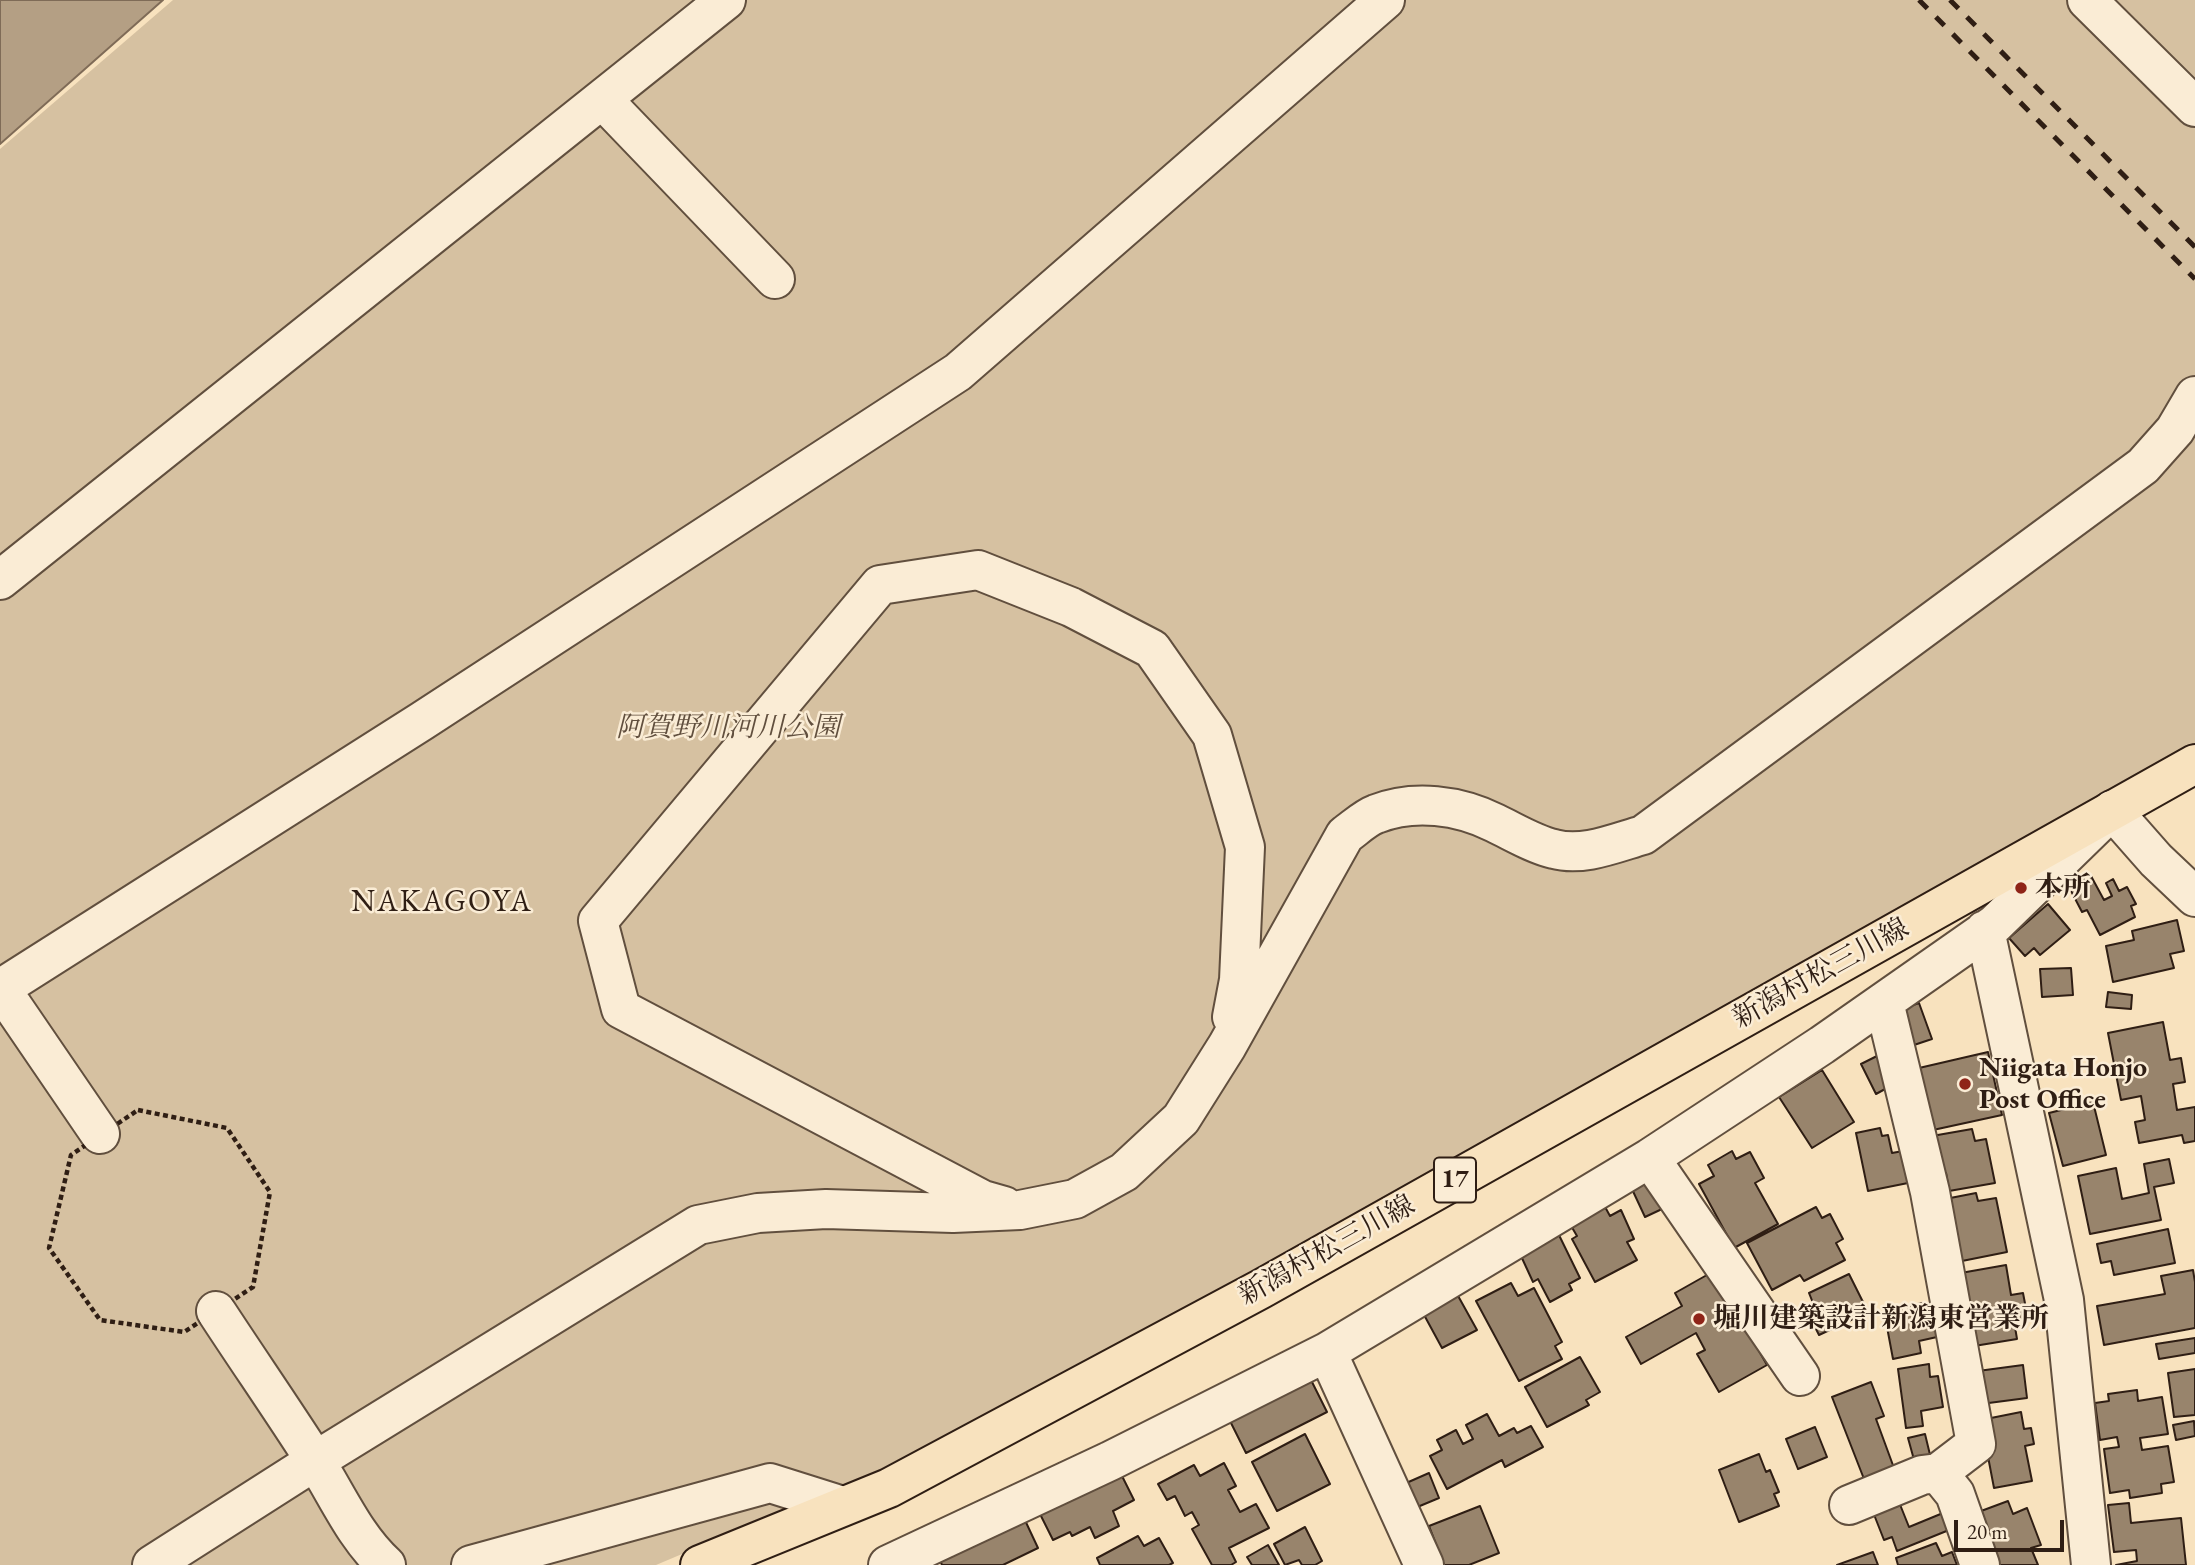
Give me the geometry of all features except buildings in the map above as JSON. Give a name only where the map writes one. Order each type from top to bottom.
[{"type":"main road","name":"新潟村松三川線","points":[[700,1565],[889,1488],[1261,1289],[2195,764]]},
{"type":"street","points":[[0,580],[726,0]]},
{"type":"street","points":[[100,1134],[0,989],[422,722],[958,372],[1385,0]]},
{"type":"street","points":[[2087,0],[2195,107]]},
{"type":"street","points":[[602,99],[775,279]]},
{"type":"street","points":[[152,1565],[315,1461],[698,1225],[758,1213],[826,1209],[953,1213],[1020,1210],[1075,1199],[1124,1172],[1181,1119],[1227,1046],[1345,835],[1373,815],[1400,806],[1451,807],[1493,821],[1556,850],[1590,850],[1643,835],[2143,466],[2175,430],[2195,396]]},
{"type":"street","points":[[1020,1210],[983,1200],[621,1009],[598,922],[880,585],[978,570],[1071,607],[1152,649],[1212,735],[1245,847],[1239,980],[1227,1046]]},
{"type":"street","points":[[888,1565],[1110,1461],[1327,1352],[1650,1158],[1884,1002],[1995,924],[2112,810],[2156,860],[2195,897]]},
{"type":"street","points":[[1985,930],[2064,1300],[2091,1565]]},
{"type":"street","points":[[1849,1505],[1923,1475],[1938,1472],[1976,1444],[1930,1192],[1884,1002]]},
{"type":"street","points":[[1650,1158],[1800,1376]]},
{"type":"street","points":[[216,1311],[315,1461],[343,1509],[374,1554],[386,1565]]},
{"type":"street","points":[[1327,1352],[1424,1565]]},
{"type":"street","points":[[1938,1472],[1955,1494],[1979,1565]]},
{"type":"street","points":[[471,1565],[769,1483],[843,1506]]},
{"type":"path","points":[[138,1110],[227,1128],[270,1192],[253,1287],[216,1311],[184,1332],[100,1320],[49,1248],[71,1155],[138,1110]]},
{"type":"green space","name":"阿賀野川河川公園","points":[[173,0],[2195,0],[2195,743],[1427,1177],[1157,1326],[867,1476],[656,1565],[0,1565],[0,149]]},
{"type":"shaded area","points":[[0,0],[163,0],[0,144]]},
{"type":"railway","points":[[1919,0],[2195,279]]},
{"type":"railway","points":[[1950,0],[2195,247]]},
{"type":"place","name":"本所","points":[[2021,888]]},
{"type":"place","name":"Niigata Honjo Post Office","points":[[1965,1084]]},
{"type":"place","name":"堀川建築設計新潟東営業所","points":[[1699,1319]]},
{"type":"district","name":"NAKAGOYA","points":[[442,903]]}]
